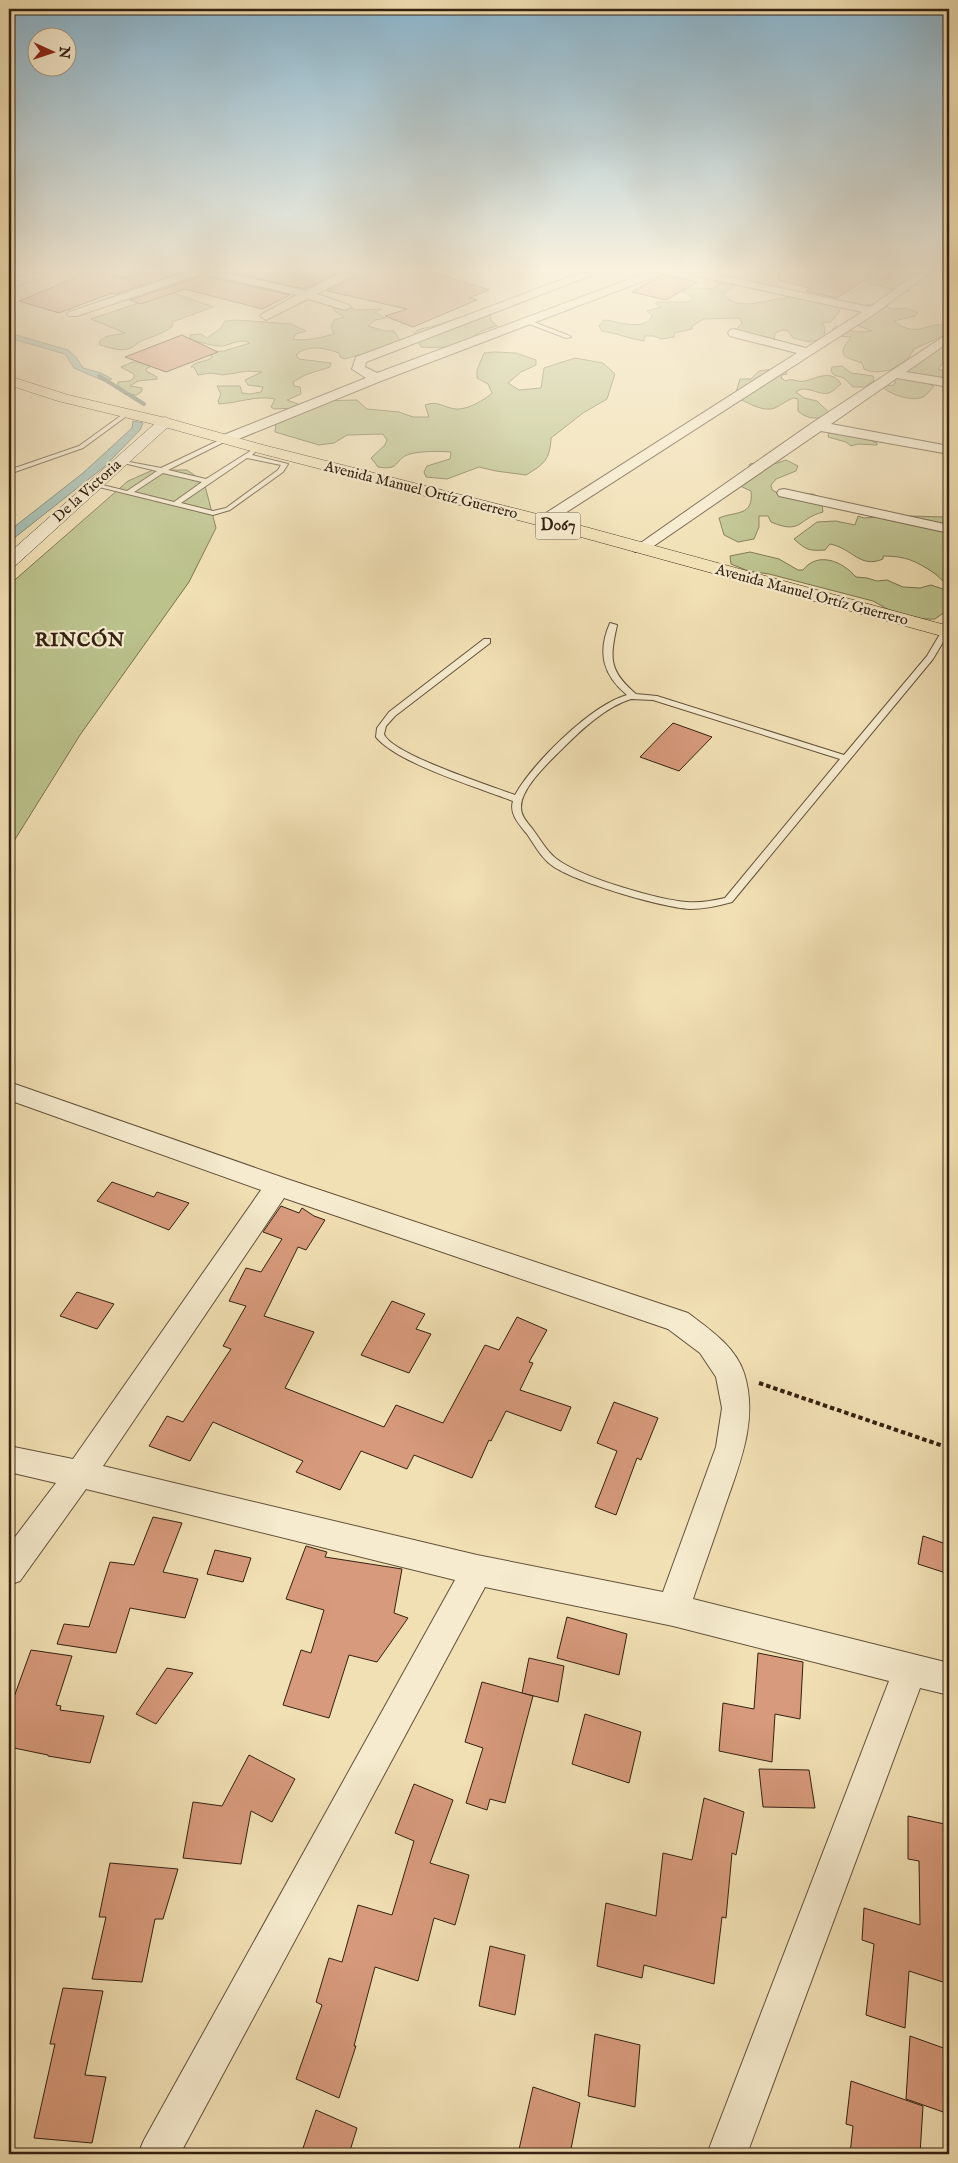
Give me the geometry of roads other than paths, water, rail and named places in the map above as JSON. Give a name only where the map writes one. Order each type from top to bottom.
[{"type":"main road","name":"Avenida Manuel Ortíz Guerrero","points":[[9,380],[63,398],[165,422],[226,439],[252,452],[543,521],[948,632]]},
{"type":"main road","name":"De la Victoria","points":[[9,562],[165,422]]},
{"type":"main road","points":[[146,438],[174,433],[203,433]]},
{"type":"street","points":[[368,374],[376,378]]},
{"type":"street","points":[[226,439],[387,374]]},
{"type":"street","points":[[543,521],[773,374]]},
{"type":"street","points":[[640,549],[894,374],[949,383]]},
{"type":"street","points":[[817,426],[949,450]]},
{"type":"street","points":[[784,493],[949,530]]},
{"type":"street","points":[[9,1091],[278,1186],[678,1321],[710,1345],[730,1373],[736,1408],[731,1448],[673,1610]]},
{"type":"street","points":[[9,1570],[80,1474],[278,1186]]},
{"type":"street","points":[[9,1458],[477,1570],[673,1610],[949,1680]]},
{"type":"street","points":[[158,2154],[477,1570]]},
{"type":"street","points":[[726,2154],[910,1670]]},
{"type":"lane","points":[[9,472],[80,447],[126,414]]},
{"type":"lane","points":[[128,493],[162,470],[226,439]]},
{"type":"lane","points":[[94,485],[213,513],[228,509],[281,471],[285,464],[252,452],[175,504]]},
{"type":"lane","points":[[121,461],[207,481]]},
{"type":"lane","points":[[612,625],[607,664],[616,683],[633,696]]},
{"type":"lane","points":[[845,758],[654,698],[633,696],[622,700],[589,721],[558,748],[520,790],[516,808],[519,817],[546,855],[558,865],[577,874],[682,905],[716,903],[728,900],[930,657],[948,632]]},
{"type":"lane","points":[[487,641],[392,714],[380,728],[379,735],[383,742],[391,747],[428,765],[517,799]]},
{"type":"water","points":[[88,374],[103,374],[112,379],[104,381]]},
{"type":"water","points":[[133,421],[143,423],[140,430],[104,467],[9,542],[9,531],[83,473],[132,428]]},
{"type":"waterway","points":[[99,376],[144,404]]},
{"type":"district","name":"RINCÓN","points":[[80,641]]}]
